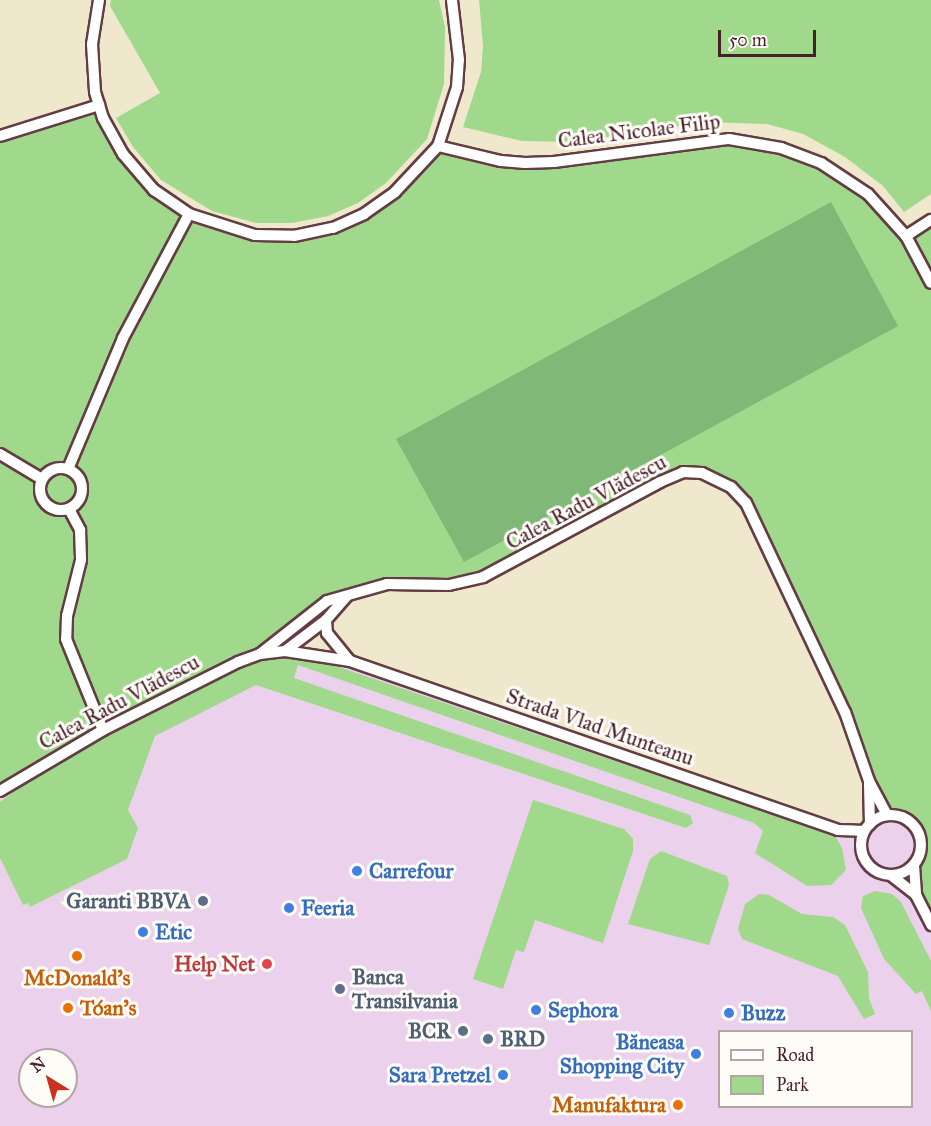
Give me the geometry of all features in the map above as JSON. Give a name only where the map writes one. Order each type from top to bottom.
[{"type":"street","points":[[99,0],[92,68],[99,105],[123,154],[154,190],[189,214],[255,235],[294,236],[333,228],[364,214],[395,192],[438,146],[458,78],[457,26],[452,0]]},
{"type":"street","points":[[0,136],[99,105]]},
{"type":"street","name":"Calea Nicolae Filip","points":[[438,146],[501,161],[554,162],[697,141],[729,139],[760,143],[799,154],[844,178],[876,202],[906,236],[931,283]]},
{"type":"street","points":[[68,469],[123,338],[189,214]]},
{"type":"street","points":[[906,236],[931,220]]},
{"type":"street","points":[[0,454],[42,479]]},
{"type":"street","points":[[68,469],[77,475],[82,486],[80,500],[69,509],[54,510],[46,505],[39,489],[42,479],[50,471],[68,469]]},
{"type":"street","name":"Calea Radu Vlădescu","points":[[0,791],[103,730],[260,654],[311,611],[350,594],[387,585],[449,585],[483,577],[660,482],[683,472],[715,476],[746,503],[844,712],[869,781],[887,815]]},
{"type":"street","points":[[69,509],[80,530],[81,560],[67,616],[66,639],[103,730]]},
{"type":"street","name":"Calea Radu Vlădescu","points":[[285,651],[326,620],[350,594]]},
{"type":"street","points":[[311,611],[304,638],[314,653]]},
{"type":"street","points":[[326,620],[327,633],[350,661]]},
{"type":"street","name":"Calea Radu Vlădescu","points":[[260,654],[285,651],[314,653],[350,661]]},
{"type":"street","name":"Strada Vlad Munteanu","points":[[350,661],[838,831],[860,848]]},
{"type":"street","name":"Calea Radu Vlădescu","points":[[867,827],[869,781]]},
{"type":"street","points":[[916,895],[892,876],[873,871],[860,848],[867,827],[887,815],[905,819],[917,831],[921,848],[914,865],[916,895],[931,926]]},
{"type":"street","name":"Strada Vlad Munteanu","points":[[838,831],[867,827]]},
{"type":"street","points":[[892,876],[914,865]]},
{"type":"shaded area","points":[[260,654],[350,661],[861,838],[877,818],[896,816],[910,822],[921,842],[914,865],[931,926],[931,1126],[0,1126],[0,791]]},
{"type":"green space","points":[[111,0],[439,0],[445,27],[444,84],[427,139],[386,183],[358,203],[328,216],[292,223],[256,223],[212,211],[161,180],[133,147],[116,118],[160,93],[110,6]]},
{"type":"green space","points":[[479,0],[931,0],[931,194],[904,212],[883,186],[845,157],[803,134],[767,124],[707,122],[573,142],[522,141],[463,127],[481,72],[483,46]]},
{"type":"green space","points":[[99,105],[103,118],[155,190],[208,223],[294,236],[364,214],[438,146],[525,163],[667,145],[761,143],[844,178],[906,236],[931,220],[931,926],[905,872],[918,859],[920,836],[905,819],[887,815],[877,818],[856,741],[763,538],[731,487],[683,472],[483,577],[387,585],[327,601],[260,654],[0,791],[0,136]]},
{"type":"green space","points":[[831,202],[898,326],[464,562],[396,439]]},
{"type":"green space","points":[[286,657],[327,663],[827,833],[836,837],[842,848],[846,870],[831,885],[807,886],[755,853],[763,831],[754,823],[298,665],[294,678],[690,815],[693,823],[686,828],[256,685],[155,736],[128,810],[138,828],[127,859],[30,907],[28,903],[23,905],[0,858],[0,802],[49,766],[257,659]]},
{"type":"green space","points":[[533,800],[624,829],[633,839],[633,851],[603,943],[535,920],[524,952],[516,950],[503,989],[473,979]]},
{"type":"green space","points":[[661,851],[727,876],[729,885],[709,945],[628,924],[650,859]]},
{"type":"green space","points":[[875,891],[892,894],[901,902],[931,961],[931,1011],[922,991],[916,994],[884,959],[861,908],[863,896]]},
{"type":"green space","points":[[759,894],[769,895],[802,914],[833,917],[845,925],[868,972],[869,998],[875,1014],[864,1019],[838,976],[742,939],[738,929],[745,904]]},
{"type":"place","name":"Carrefour","points":[[357,871]]},
{"type":"place","name":"Garanti BBVA","points":[[203,901]]},
{"type":"place","name":"Feeria","points":[[289,908]]},
{"type":"place","name":"Etic","points":[[143,932]]},
{"type":"place","name":"McDonald's","points":[[77,956]]},
{"type":"place","name":"Help Net","points":[[267,964]]},
{"type":"place","name":"Banca Transilvania","points":[[340,989]]},
{"type":"place","name":"Tóan's","points":[[68,1008]]},
{"type":"place","name":"Sephora","points":[[536,1010]]},
{"type":"place","name":"Buzz","points":[[729,1013]]},
{"type":"place","name":"BCR","points":[[463,1031]]},
{"type":"place","name":"BRD","points":[[488,1039]]},
{"type":"place","name":"Băneasa Shopping City","points":[[696,1054]]},
{"type":"place","name":"Sara Pretzel","points":[[503,1075]]},
{"type":"place","name":"Manufaktura","points":[[678,1105]]}]
